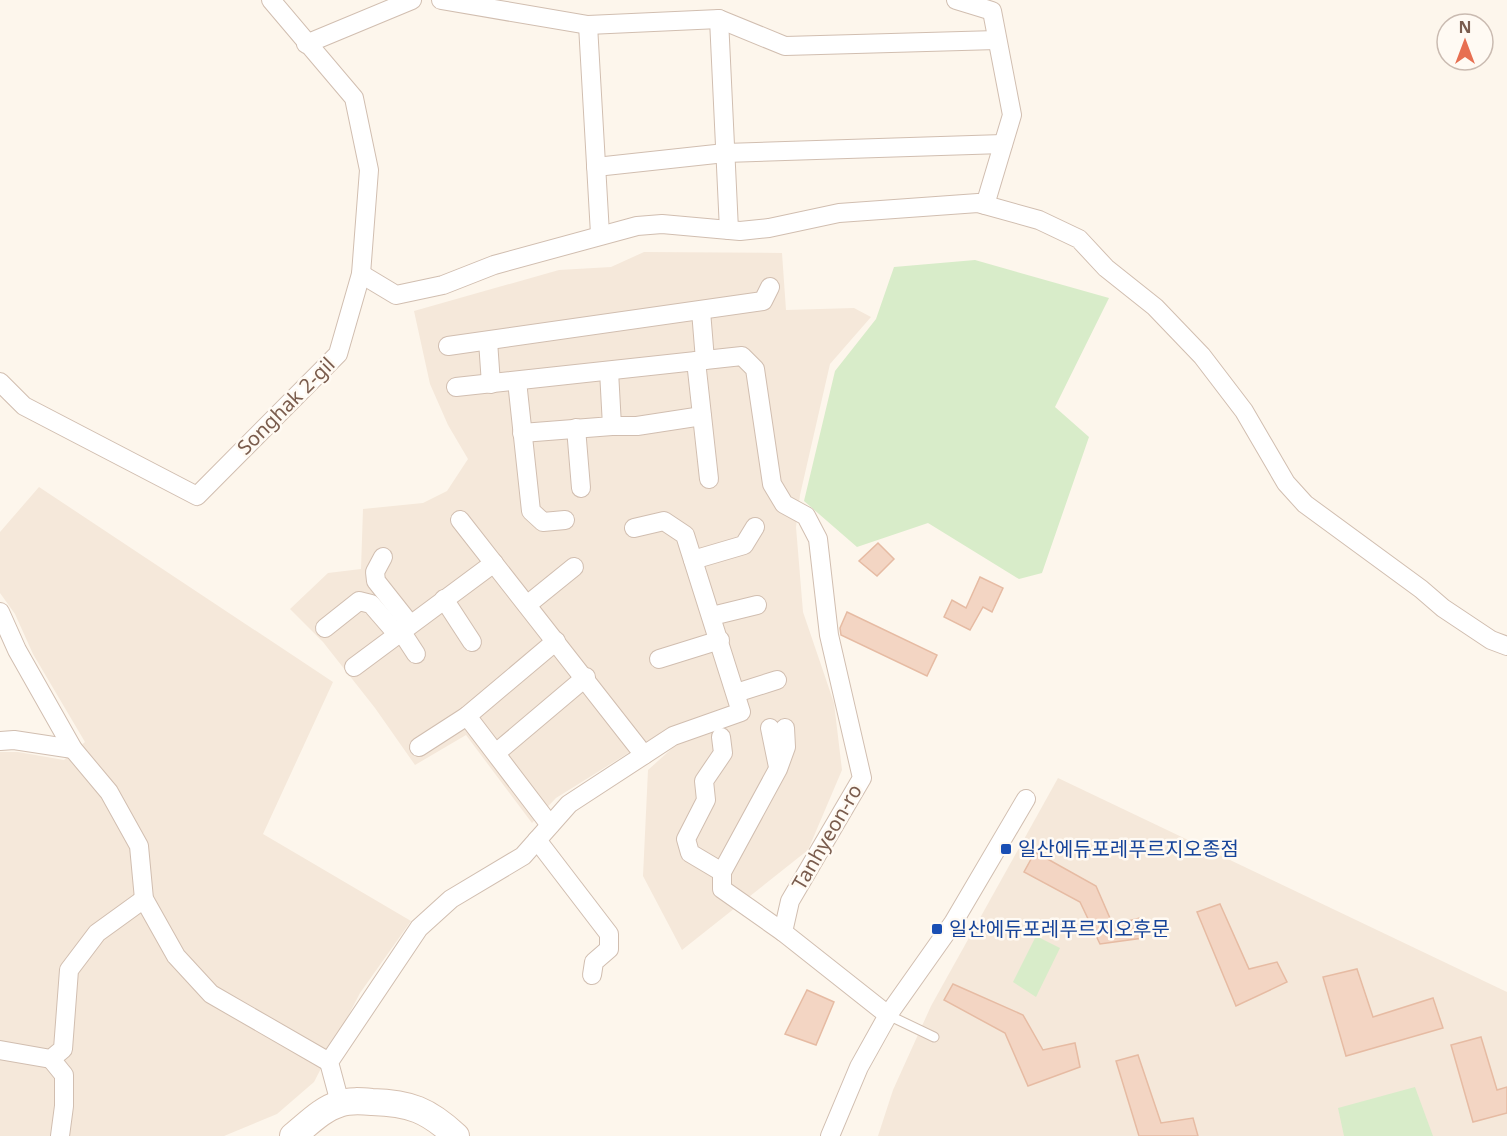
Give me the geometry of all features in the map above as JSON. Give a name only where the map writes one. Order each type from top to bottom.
[{"type":"main road","points":[[293,1136],[327,1109],[340,1103],[359,1101],[407,1104],[429,1114],[456,1136]]},
{"type":"street","name":"Songhak 2-gil","points":[[0,382],[24,406],[197,496],[338,354],[361,274],[369,170],[354,98],[271,0]]},
{"type":"street","points":[[306,44],[412,0]]},
{"type":"street","points":[[441,0],[588,25],[719,20],[785,46],[997,40]]},
{"type":"street","points":[[956,0],[992,11],[1012,115],[985,205]]},
{"type":"street","points":[[719,20],[729,230]]},
{"type":"street","points":[[588,25],[600,234]]},
{"type":"street","points":[[596,167],[725,153],[1003,144]]},
{"type":"street","points":[[361,274],[396,295],[443,285],[494,265],[600,234],[637,226],[662,224],[729,230],[769,228],[839,213],[978,203],[1039,220],[1079,239],[1106,268],[1155,307],[1202,356],[1244,411],[1286,483],[1305,504],[1421,589],[1443,608],[1491,640],[1507,646]]},
{"type":"street","points":[[448,346],[763,301],[770,287]]},
{"type":"street","points":[[701,311],[702,416],[710,479]]},
{"type":"street","points":[[488,341],[491,384]]},
{"type":"street","name":"Tanhyeon-ro","points":[[701,361],[742,356],[755,369],[772,484],[784,504],[806,516],[818,539],[830,635],[862,778],[790,901],[783,933]]},
{"type":"street","points":[[456,387],[701,361]]},
{"type":"street","points":[[608,426],[612,426],[609,371]]},
{"type":"street","points":[[517,381],[531,511],[543,522],[565,520]]},
{"type":"street","points":[[522,433],[637,426],[702,416]]},
{"type":"street","points":[[576,428],[581,488]]},
{"type":"street","points":[[460,520],[586,677],[644,755]]},
{"type":"street","points":[[329,1062],[419,928],[451,899],[523,856],[569,804],[673,736],[741,712],[685,535],[664,521],[634,528]]},
{"type":"street","points":[[693,560],[744,545],[756,527]]},
{"type":"street","points":[[383,557],[375,572],[376,581],[416,654]]},
{"type":"street","points":[[354,667],[494,563]]},
{"type":"street","points":[[527,605],[574,567]]},
{"type":"street","points":[[444,599],[472,642]]},
{"type":"street","points":[[325,628],[359,601],[371,604],[403,630]]},
{"type":"street","points":[[712,616],[758,605]]},
{"type":"street","points":[[0,612],[17,650],[73,749],[109,792],[139,846],[144,899],[176,956],[212,994],[329,1062],[340,1103]]},
{"type":"street","points":[[659,659],[720,640]]},
{"type":"street","points":[[419,747],[467,716],[556,641]]},
{"type":"street","points":[[496,753],[586,677]]},
{"type":"street","points":[[736,693],[777,680]]},
{"type":"street","points":[[467,716],[550,825]]},
{"type":"street","points":[[778,728],[786,747],[778,769],[722,872],[722,889],[783,933],[888,1015]]},
{"type":"street","points":[[721,737],[723,753],[704,781],[706,800],[686,839],[690,853],[722,872]]},
{"type":"street","points":[[0,741],[14,740],[73,749]]},
{"type":"street","points":[[830,1136],[859,1068],[888,1015],[953,923],[1026,799]]},
{"type":"street","points":[[537,840],[609,934],[609,949],[594,962],[592,975]]},
{"type":"street","points":[[51,1059],[63,1049],[69,970],[98,933],[144,899]]},
{"type":"street","points":[[0,1050],[51,1059],[64,1074],[64,1106],[60,1136]]},
{"type":"lane","points":[[888,1015],[934,1037]]},
{"type":"shaded area","points":[[644,252],[782,253],[786,310],[854,308],[871,317],[830,364],[800,495],[796,527],[803,612],[834,703],[842,770],[808,850],[682,950],[643,876],[648,770],[678,743],[670,727],[556,798],[532,823],[466,735],[415,765],[375,708],[323,642],[290,609],[328,573],[361,569],[363,509],[423,503],[447,491],[468,459],[448,425],[430,384],[414,311],[559,270],[611,267]]},
{"type":"shaded area","points":[[39,487],[333,682],[263,834],[411,921],[360,993],[314,1082],[277,1114],[224,1136],[0,1136],[0,752],[18,752],[64,760],[85,742],[33,654],[15,614],[0,593],[0,532]]},
{"type":"shaded area","points":[[1058,778],[1507,992],[1507,1136],[878,1136],[893,1090],[931,1006]]},
{"type":"green space","points":[[975,260],[1109,298],[1055,407],[1089,437],[1042,573],[1019,579],[928,523],[857,547],[804,501],[835,371],[876,319],[894,267]]},
{"type":"green space","points":[[1036,936],[1060,948],[1036,997],[1013,982]]},
{"type":"green space","points":[[1415,1087],[1433,1136],[1344,1136],[1338,1108]]},
{"type":"building","points":[[878,543],[894,559],[877,576],[859,561]]},
{"type":"building","points":[[980,577],[1003,588],[992,612],[983,607],[970,630],[944,617],[952,600],[966,608]]},
{"type":"building","points":[[847,612],[937,655],[927,676],[841,635],[840,628]]},
{"type":"building","points":[[1035,852],[1096,886],[1113,925],[1140,918],[1143,938],[1100,944],[1080,902],[1024,872]]},
{"type":"building","points":[[1220,904],[1249,969],[1277,962],[1287,982],[1236,1006],[1197,912]]},
{"type":"building","points":[[1357,969],[1373,1017],[1433,998],[1443,1028],[1346,1056],[1323,977]]},
{"type":"building","points":[[953,984],[1023,1015],[1043,1050],[1075,1043],[1080,1067],[1028,1086],[1005,1033],[944,1000]]},
{"type":"building","points":[[807,990],[834,1002],[816,1045],[785,1034]]},
{"type":"building","points":[[1481,1037],[1497,1090],[1507,1087],[1507,1113],[1473,1122],[1451,1045]]},
{"type":"building","points":[[1138,1055],[1161,1123],[1193,1118],[1198,1136],[1139,1136],[1116,1061]]},
{"type":"place","name":"일산에듀포레푸르지오종점","points":[[1006,849]]},
{"type":"place","name":"일산에듀포레푸르지오후문","points":[[937,929]]}]
